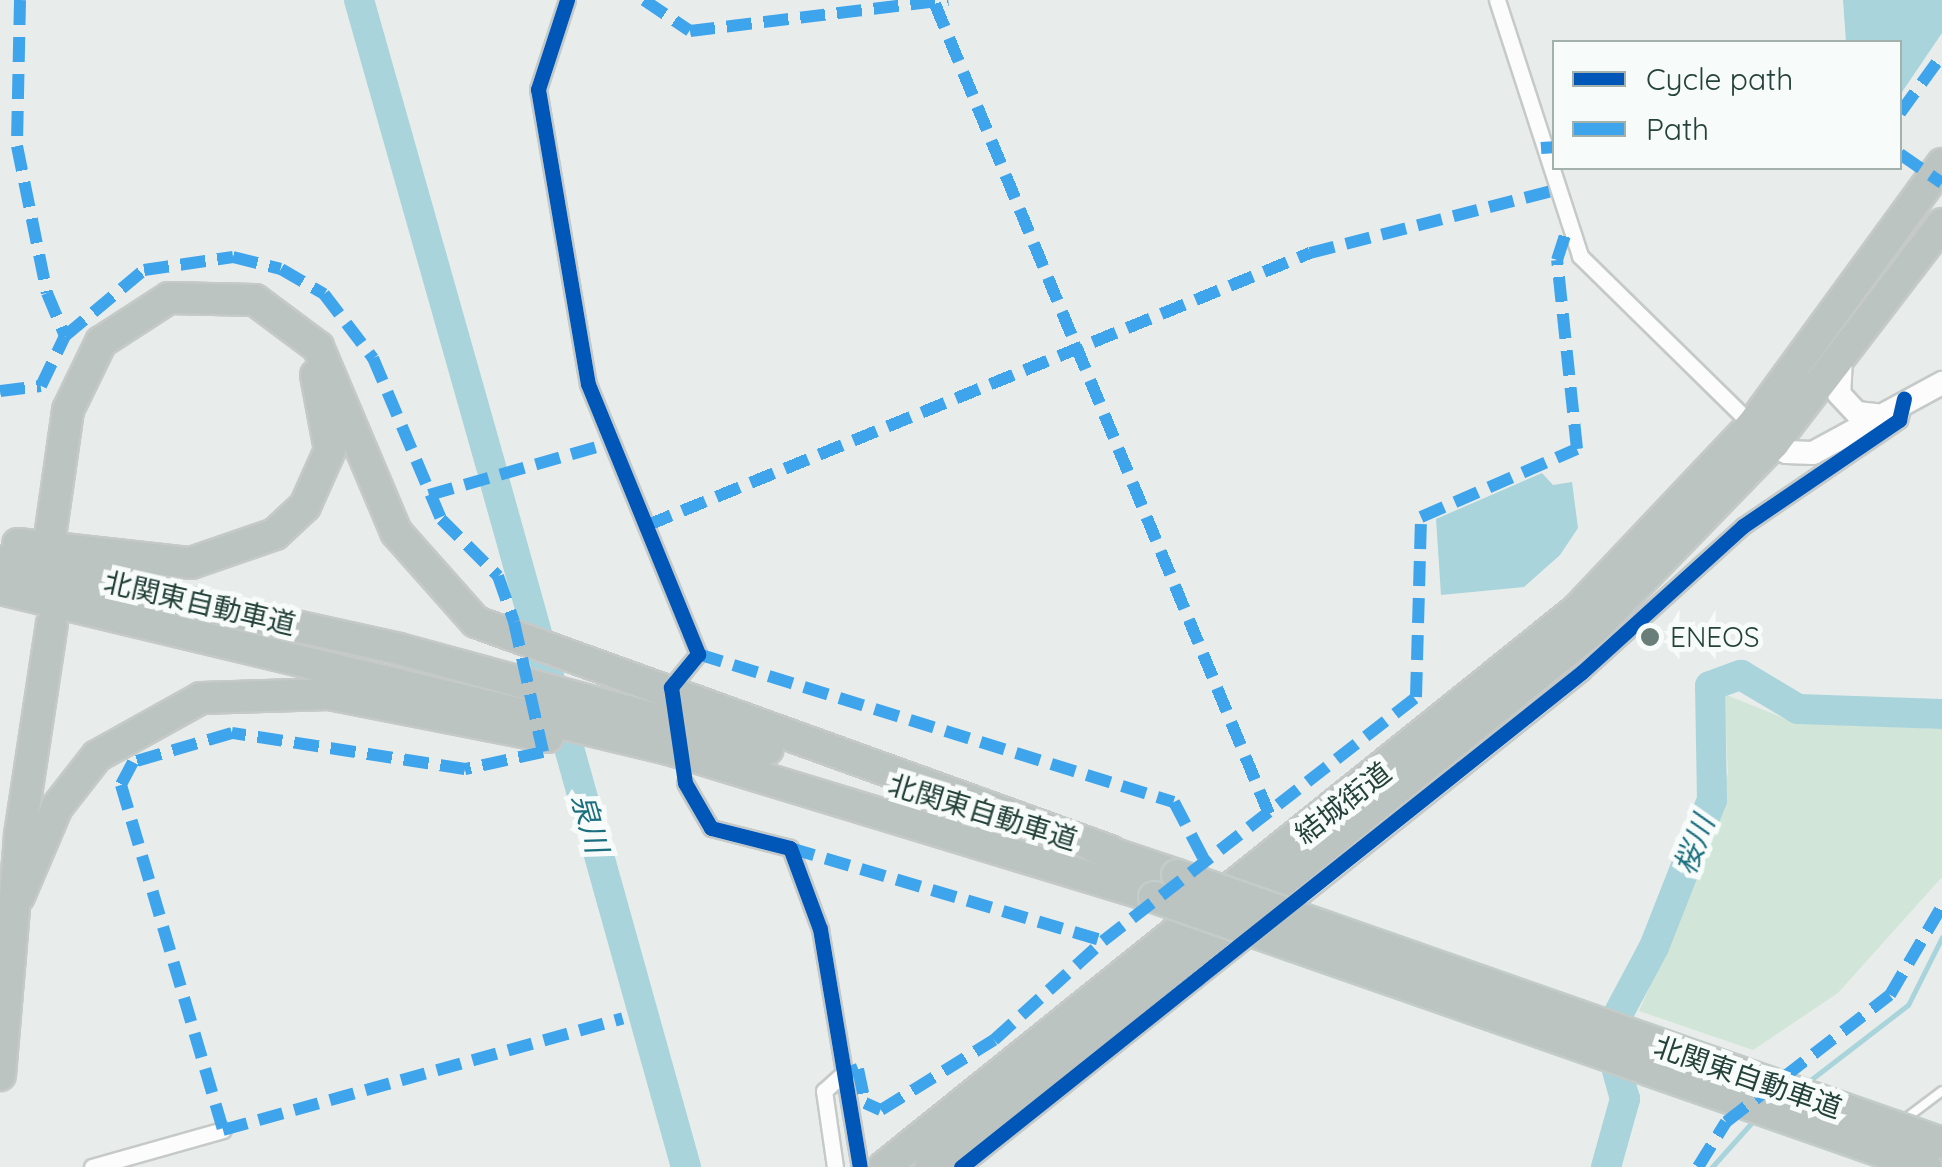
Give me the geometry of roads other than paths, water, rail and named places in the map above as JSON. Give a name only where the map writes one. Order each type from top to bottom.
[{"type":"highway","points":[[1763,434],[1942,164]]},
{"type":"highway","points":[[1763,434],[1842,356],[1942,224]]},
{"type":"highway","points":[[0,541],[192,563],[275,534],[305,506],[330,450],[324,394],[306,356],[274,327],[233,311],[190,310],[130,337],[92,390],[58,530],[68,410],[101,342],[170,298],[245,297],[304,330],[324,356],[386,513],[420,570],[476,622],[516,643],[662,700]]},
{"type":"highway","name":"結城街道","points":[[884,1167],[1474,699],[1577,610],[1763,434]]},
{"type":"highway","name":"結城街道","points":[[930,1167],[1491,718],[1677,548],[1763,434]]},
{"type":"highway","name":"北関東自動車道","points":[[0,561],[528,683],[662,700],[866,758],[1110,852],[1942,1143]]},
{"type":"highway","name":"北関東自動車道","points":[[0,589],[539,725],[675,766],[873,810],[1154,897],[1926,1167]]},
{"type":"highway","points":[[0,845],[45,622],[0,1076]]},
{"type":"highway","points":[[19,896],[57,808],[97,756],[201,698],[329,694],[539,725]]},
{"type":"street","points":[[567,0],[538,89],[588,384],[698,654],[662,700]]},
{"type":"street","points":[[1496,0],[1580,256],[1763,434],[1812,452],[1904,399],[1942,383]]},
{"type":"street","points":[[1842,356],[1839,394],[1857,413],[1876,415]]},
{"type":"street","points":[[961,1167],[1582,672],[1743,526],[1899,420],[1904,399]]},
{"type":"street","points":[[675,766],[711,828],[790,848],[820,929],[860,1167]]},
{"type":"street","points":[[835,1167],[824,1091],[843,1074]]},
{"type":"street","points":[[92,1167],[223,1130]]},
{"type":"lane","points":[[1866,1154],[1942,1091]]},
{"type":"water","points":[[1843,0],[1942,0],[1942,33],[1902,92],[1902,40],[1846,40]]},
{"type":"water","points":[[1542,473],[1553,485],[1572,482],[1578,528],[1560,555],[1524,587],[1441,595],[1436,519]]},
{"type":"waterway","name":"泉川","points":[[359,0],[491,468]]},
{"type":"waterway","name":"泉川","points":[[494,479],[686,1167]]},
{"type":"waterway","name":"桜川","points":[[1606,1167],[1625,1099],[1607,1035],[1654,947],[1712,800],[1710,686],[1741,675],[1798,709],[1942,714]]},
{"type":"waterway","points":[[1804,1085],[1908,1005],[1942,937]]},
{"type":"waterway","points":[[1712,1167],[1754,1120]]},
{"type":"place","name":"ENEOS","points":[[1650,637]]}]
